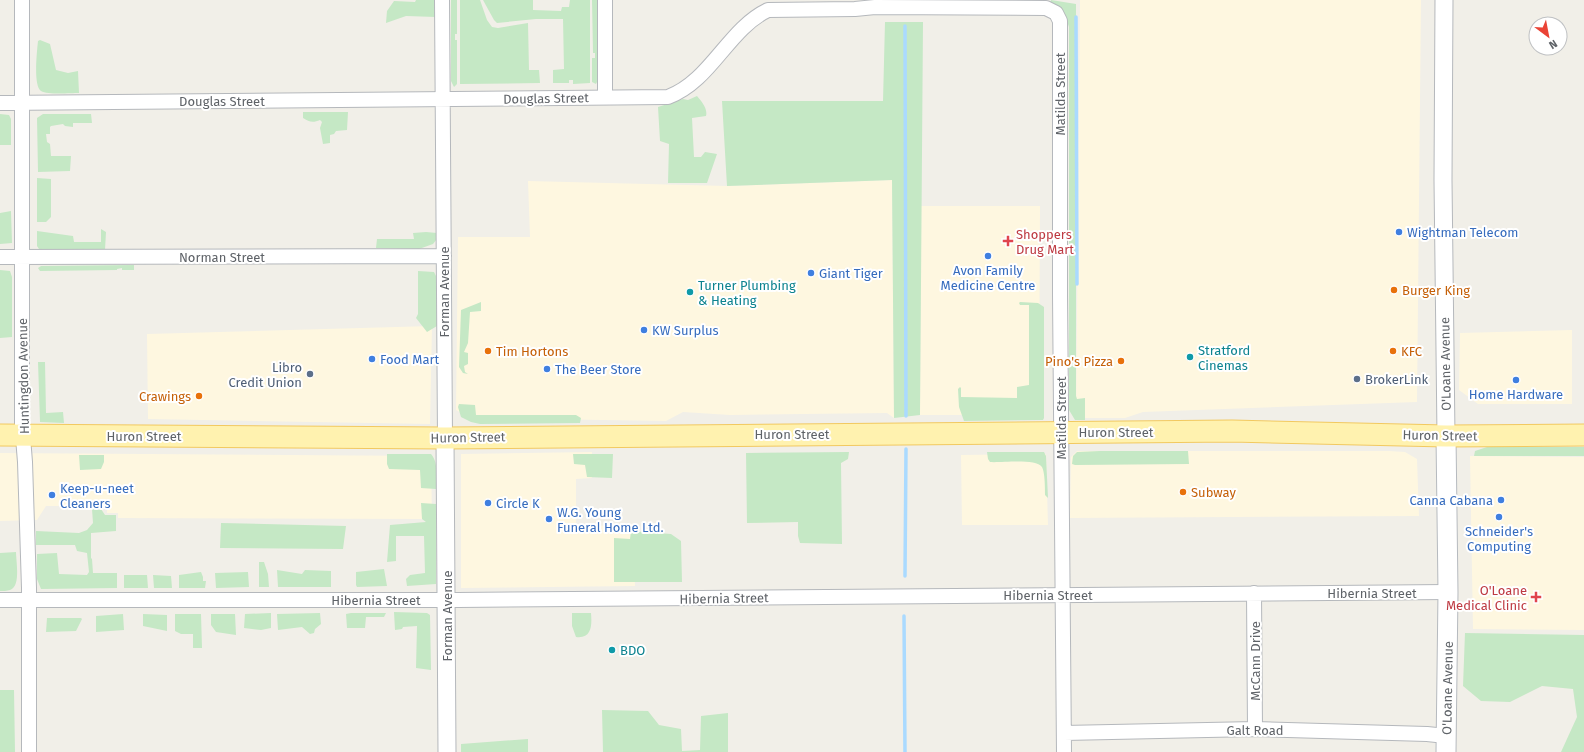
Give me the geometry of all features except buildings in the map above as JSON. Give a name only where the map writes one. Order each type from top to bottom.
[{"type":"main road","name":"Huron Street","points":[[0,435],[445,438],[1232,431],[1446,436],[1584,435]]},
{"type":"main road","name":"O'Loane Avenue","points":[[1446,436],[1448,592],[1446,744]]},
{"type":"street","name":"Huntingdon Avenue","points":[[22,0],[23,435],[29,600],[29,752]]},
{"type":"street","name":"Forman Avenue","points":[[442,0],[447,752]]},
{"type":"street","points":[[605,0],[605,97]]},
{"type":"street","name":"O'Loane Avenue","points":[[1444,0],[1443,186],[1446,436]]},
{"type":"street","name":"Douglas Street","points":[[0,102],[668,97],[676,94],[693,82],[758,15],[768,10],[878,4],[1046,8],[1056,13]]},
{"type":"street","name":"Matilda Street","points":[[1056,13],[1060,21],[1060,295],[1064,752]]},
{"type":"street","name":"Norman Street","points":[[0,257],[444,256]]},
{"type":"street","name":"Hibernia Street","points":[[0,600],[446,600],[1448,592]]},
{"type":"street","name":"McCann Drive","points":[[1254,593],[1255,729]]},
{"type":"street","name":"Galt Road","points":[[1064,733],[1255,729],[1426,734],[1446,744]]},
{"type":"shaded area","points":[[1080,0],[1421,0],[1417,402],[1143,412],[1125,418],[1076,418]]},
{"type":"shaded area","points":[[892,180],[894,418],[887,413],[730,415],[683,412],[666,421],[470,418],[456,410],[458,237],[530,237],[528,181],[727,186]]},
{"type":"shaded area","points":[[921,206],[1040,206],[1039,415],[920,415]]},
{"type":"shaded area","points":[[432,326],[430,424],[148,419],[147,334]]},
{"type":"shaded area","points":[[1572,330],[1572,404],[1478,404],[1459,390],[1460,333]]},
{"type":"shaded area","points":[[1077,451],[1405,452],[1417,459],[1419,516],[1070,518],[1071,457]]},
{"type":"shaded area","points":[[592,452],[592,478],[576,479],[576,527],[633,524],[635,586],[461,588],[461,454]]},
{"type":"shaded area","points":[[0,453],[431,456],[432,519],[118,518],[118,513],[107,513],[107,506],[46,506],[37,520],[0,521]]},
{"type":"shaded area","points":[[1046,454],[1048,525],[962,525],[961,455]]},
{"type":"shaded area","points":[[1470,456],[1584,457],[1584,630],[1473,629]]},
{"type":"green space","points":[[416,0],[436,0],[436,17],[406,16],[386,23],[387,11],[394,1],[415,2]]},
{"type":"green space","points":[[451,0],[457,0],[457,34],[455,34],[455,40],[457,40],[457,84],[454,87],[451,81]]},
{"type":"green space","points":[[460,0],[480,0],[487,20],[492,27],[498,28],[528,23],[529,70],[539,70],[540,83],[460,84]]},
{"type":"green space","points":[[483,0],[533,0],[533,10],[561,11],[562,7],[569,7],[570,0],[590,0],[590,83],[573,84],[573,80],[569,80],[569,83],[553,83],[553,70],[564,69],[563,19],[536,19],[497,23]]},
{"type":"green space","points":[[592,0],[598,0],[598,80],[596,84],[592,82],[592,58],[595,58],[595,53],[593,53]]},
{"type":"green space","points":[[1051,0],[1076,4],[1076,396],[1077,399],[1085,398],[1085,420],[1075,420],[1069,410],[1069,27],[1066,18],[1050,3]]},
{"type":"green space","points":[[885,22],[923,22],[920,415],[894,418],[892,180],[727,186],[722,101],[883,101]]},
{"type":"green space","points":[[40,40],[50,44],[56,70],[68,73],[78,71],[79,93],[59,94],[41,91],[36,76],[38,41]]},
{"type":"green space","points":[[697,96],[704,105],[706,116],[692,118],[694,157],[701,157],[705,152],[717,154],[707,183],[668,183],[669,144],[660,141],[658,107],[683,99],[688,100]]},
{"type":"green space","points":[[303,112],[348,112],[347,130],[336,131],[334,134],[330,135],[330,143],[323,144],[320,128],[322,122],[320,120],[313,122],[303,118]]},
{"type":"green space","points":[[0,114],[9,115],[11,119],[11,145],[0,145]]},
{"type":"green space","points":[[43,114],[91,114],[92,123],[73,123],[73,127],[65,126],[63,124],[51,126],[50,134],[46,134],[47,142],[50,144],[51,156],[71,156],[70,171],[38,172],[37,118]]},
{"type":"green space","points":[[37,178],[51,179],[51,217],[46,222],[37,222]]},
{"type":"green space","points":[[11,211],[12,243],[0,244],[0,213]]},
{"type":"green space","points":[[101,229],[106,232],[105,250],[46,250],[39,249],[37,246],[37,231],[73,236],[74,242],[101,242]]},
{"type":"green space","points":[[413,233],[437,233],[437,239],[433,244],[419,249],[376,248],[377,239],[414,239]]},
{"type":"green space","points":[[134,265],[134,270],[122,270],[122,268],[117,270],[40,271],[38,268],[41,266]]},
{"type":"green space","points":[[0,270],[10,271],[12,277],[12,337],[0,338]]},
{"type":"green space","points":[[418,271],[434,272],[437,278],[437,326],[427,332],[416,318],[418,314]]},
{"type":"green space","points":[[481,302],[481,311],[470,312],[468,343],[464,352],[468,353],[468,364],[464,366],[465,372],[468,374],[463,373],[459,367],[461,310]]},
{"type":"green space","points":[[1020,302],[1038,303],[1044,307],[1044,418],[1043,420],[964,421],[959,407],[958,389],[960,387],[961,397],[1017,398],[1017,387],[1029,385],[1029,305],[1020,305]]},
{"type":"green space","points":[[38,362],[45,362],[46,413],[63,412],[64,423],[40,422]]},
{"type":"green space","points":[[459,404],[475,405],[476,415],[576,415],[581,418],[580,423],[480,424],[471,422],[461,417],[458,407]]},
{"type":"green space","points":[[1487,447],[1584,447],[1584,456],[1474,456],[1475,451]]},
{"type":"green space","points":[[1188,451],[1189,464],[1072,464],[1073,456],[1077,452]]},
{"type":"green space","points":[[849,452],[848,459],[841,463],[842,544],[800,543],[798,536],[798,522],[747,523],[746,453]]},
{"type":"green space","points":[[987,452],[1044,452],[1046,456],[1048,498],[1045,495],[1045,481],[1042,467],[1038,464],[1026,462],[990,462]]},
{"type":"green space","points":[[387,454],[431,454],[434,458],[436,466],[436,489],[421,488],[420,470],[389,469],[387,464]]},
{"type":"green space","points":[[573,454],[613,454],[612,478],[587,477],[585,465],[574,464]]},
{"type":"green space","points":[[79,455],[104,455],[104,462],[101,469],[80,470]]},
{"type":"green space","points":[[421,503],[436,504],[436,584],[407,586],[406,579],[410,575],[425,573],[424,536],[396,536],[396,561],[387,562],[390,525],[426,522],[422,519]]},
{"type":"green space","points":[[92,509],[101,509],[105,515],[116,515],[116,531],[91,533],[91,558],[93,573],[117,573],[117,588],[41,589],[37,579],[37,554],[57,553],[59,574],[87,575],[89,572],[87,553],[77,551],[75,545],[36,545],[36,531],[79,533],[87,530],[93,523]]},
{"type":"green space","points":[[221,523],[346,526],[343,549],[220,548]]},
{"type":"green space","points":[[631,531],[671,534],[681,541],[682,582],[614,582],[614,538],[630,539]]},
{"type":"green space","points":[[16,552],[16,584],[10,590],[0,591],[0,553]]},
{"type":"green space","points":[[259,562],[264,562],[268,574],[269,587],[259,587]]},
{"type":"green space","points":[[384,569],[387,586],[357,587],[356,572]]},
{"type":"green space","points":[[277,570],[302,574],[305,570],[331,571],[331,587],[278,587]]},
{"type":"green space","points":[[201,572],[203,581],[206,581],[205,588],[179,588],[179,575]]},
{"type":"green space","points":[[248,572],[249,587],[216,588],[215,573]]},
{"type":"green space","points":[[124,575],[147,575],[148,588],[124,588]]},
{"type":"green space","points":[[153,575],[171,576],[172,588],[154,588]]},
{"type":"green space","points":[[394,612],[427,613],[430,615],[431,670],[416,668],[417,626],[403,627],[402,629],[395,630]]},
{"type":"green space","points":[[271,613],[271,628],[261,630],[244,628],[245,614]]},
{"type":"green space","points":[[320,613],[321,624],[315,629],[314,633],[310,634],[302,627],[278,630],[277,614]]},
{"type":"green space","points":[[386,613],[384,617],[366,617],[365,628],[347,628],[346,614]]},
{"type":"green space","points":[[572,613],[591,613],[590,630],[585,636],[576,637],[572,626]]},
{"type":"green space","points":[[123,614],[124,630],[96,632],[96,616]]},
{"type":"green space","points":[[143,614],[167,615],[167,631],[143,626]]},
{"type":"green space","points":[[175,614],[201,614],[202,648],[193,648],[193,634],[181,634],[175,631]]},
{"type":"green space","points":[[211,614],[235,614],[236,635],[216,632],[211,625]]},
{"type":"green space","points":[[47,618],[82,619],[76,631],[46,632]]},
{"type":"green space","points":[[1465,633],[1584,635],[1584,752],[1561,752],[1577,717],[1573,689],[1542,686],[1510,702],[1481,701],[1463,686]]},
{"type":"green space","points":[[0,690],[14,690],[15,752],[0,752]]},
{"type":"green space","points":[[602,710],[648,711],[659,725],[681,729],[682,751],[700,750],[701,716],[728,713],[728,752],[603,752]]},
{"type":"green space","points":[[528,739],[528,752],[461,752],[461,744]]},
{"type":"waterway","points":[[1076,17],[1077,284]]},
{"type":"waterway","points":[[905,26],[906,416]]},
{"type":"waterway","points":[[905,576],[906,449]]},
{"type":"waterway","points":[[904,616],[905,752]]},
{"type":"place","name":"Wightman Telecom","points":[[1399,232]]},
{"type":"place","name":"Shoppers Drug Mart","points":[[1008,241]]},
{"type":"place","name":"Avon Family Medicine Centre","points":[[988,256]]},
{"type":"place","name":"Giant Tiger","points":[[811,273]]},
{"type":"place","name":"Burger King","points":[[1394,290]]},
{"type":"place","name":"Turner Plumbing & Heating","points":[[690,292]]},
{"type":"place","name":"KW Surplus","points":[[644,330]]},
{"type":"place","name":"Tim Hortons","points":[[488,351]]},
{"type":"place","name":"KFC","points":[[1393,351]]},
{"type":"place","name":"Stratford Cinemas","points":[[1190,357]]},
{"type":"place","name":"Food Mart","points":[[372,359]]},
{"type":"place","name":"Pino's Pizza","points":[[1121,361]]},
{"type":"place","name":"The Beer Store","points":[[547,369]]},
{"type":"place","name":"Libro Credit Union","points":[[310,374]]},
{"type":"place","name":"BrokerLink","points":[[1357,379]]},
{"type":"place","name":"Home Hardware","points":[[1516,380]]},
{"type":"place","name":"Crawings","points":[[199,396]]},
{"type":"place","name":"Subway","points":[[1183,492]]},
{"type":"place","name":"Keep-u-neet Cleaners","points":[[52,495]]},
{"type":"place","name":"Canna Cabana","points":[[1501,500]]},
{"type":"place","name":"Circle K","points":[[488,503]]},
{"type":"place","name":"Schneider's Computing","points":[[1499,517]]},
{"type":"place","name":"W.G. Young Funeral Home Ltd.","points":[[549,519]]},
{"type":"place","name":"O'Loane Medical Clinic","points":[[1536,597]]},
{"type":"place","name":"BDO","points":[[612,650]]}]
